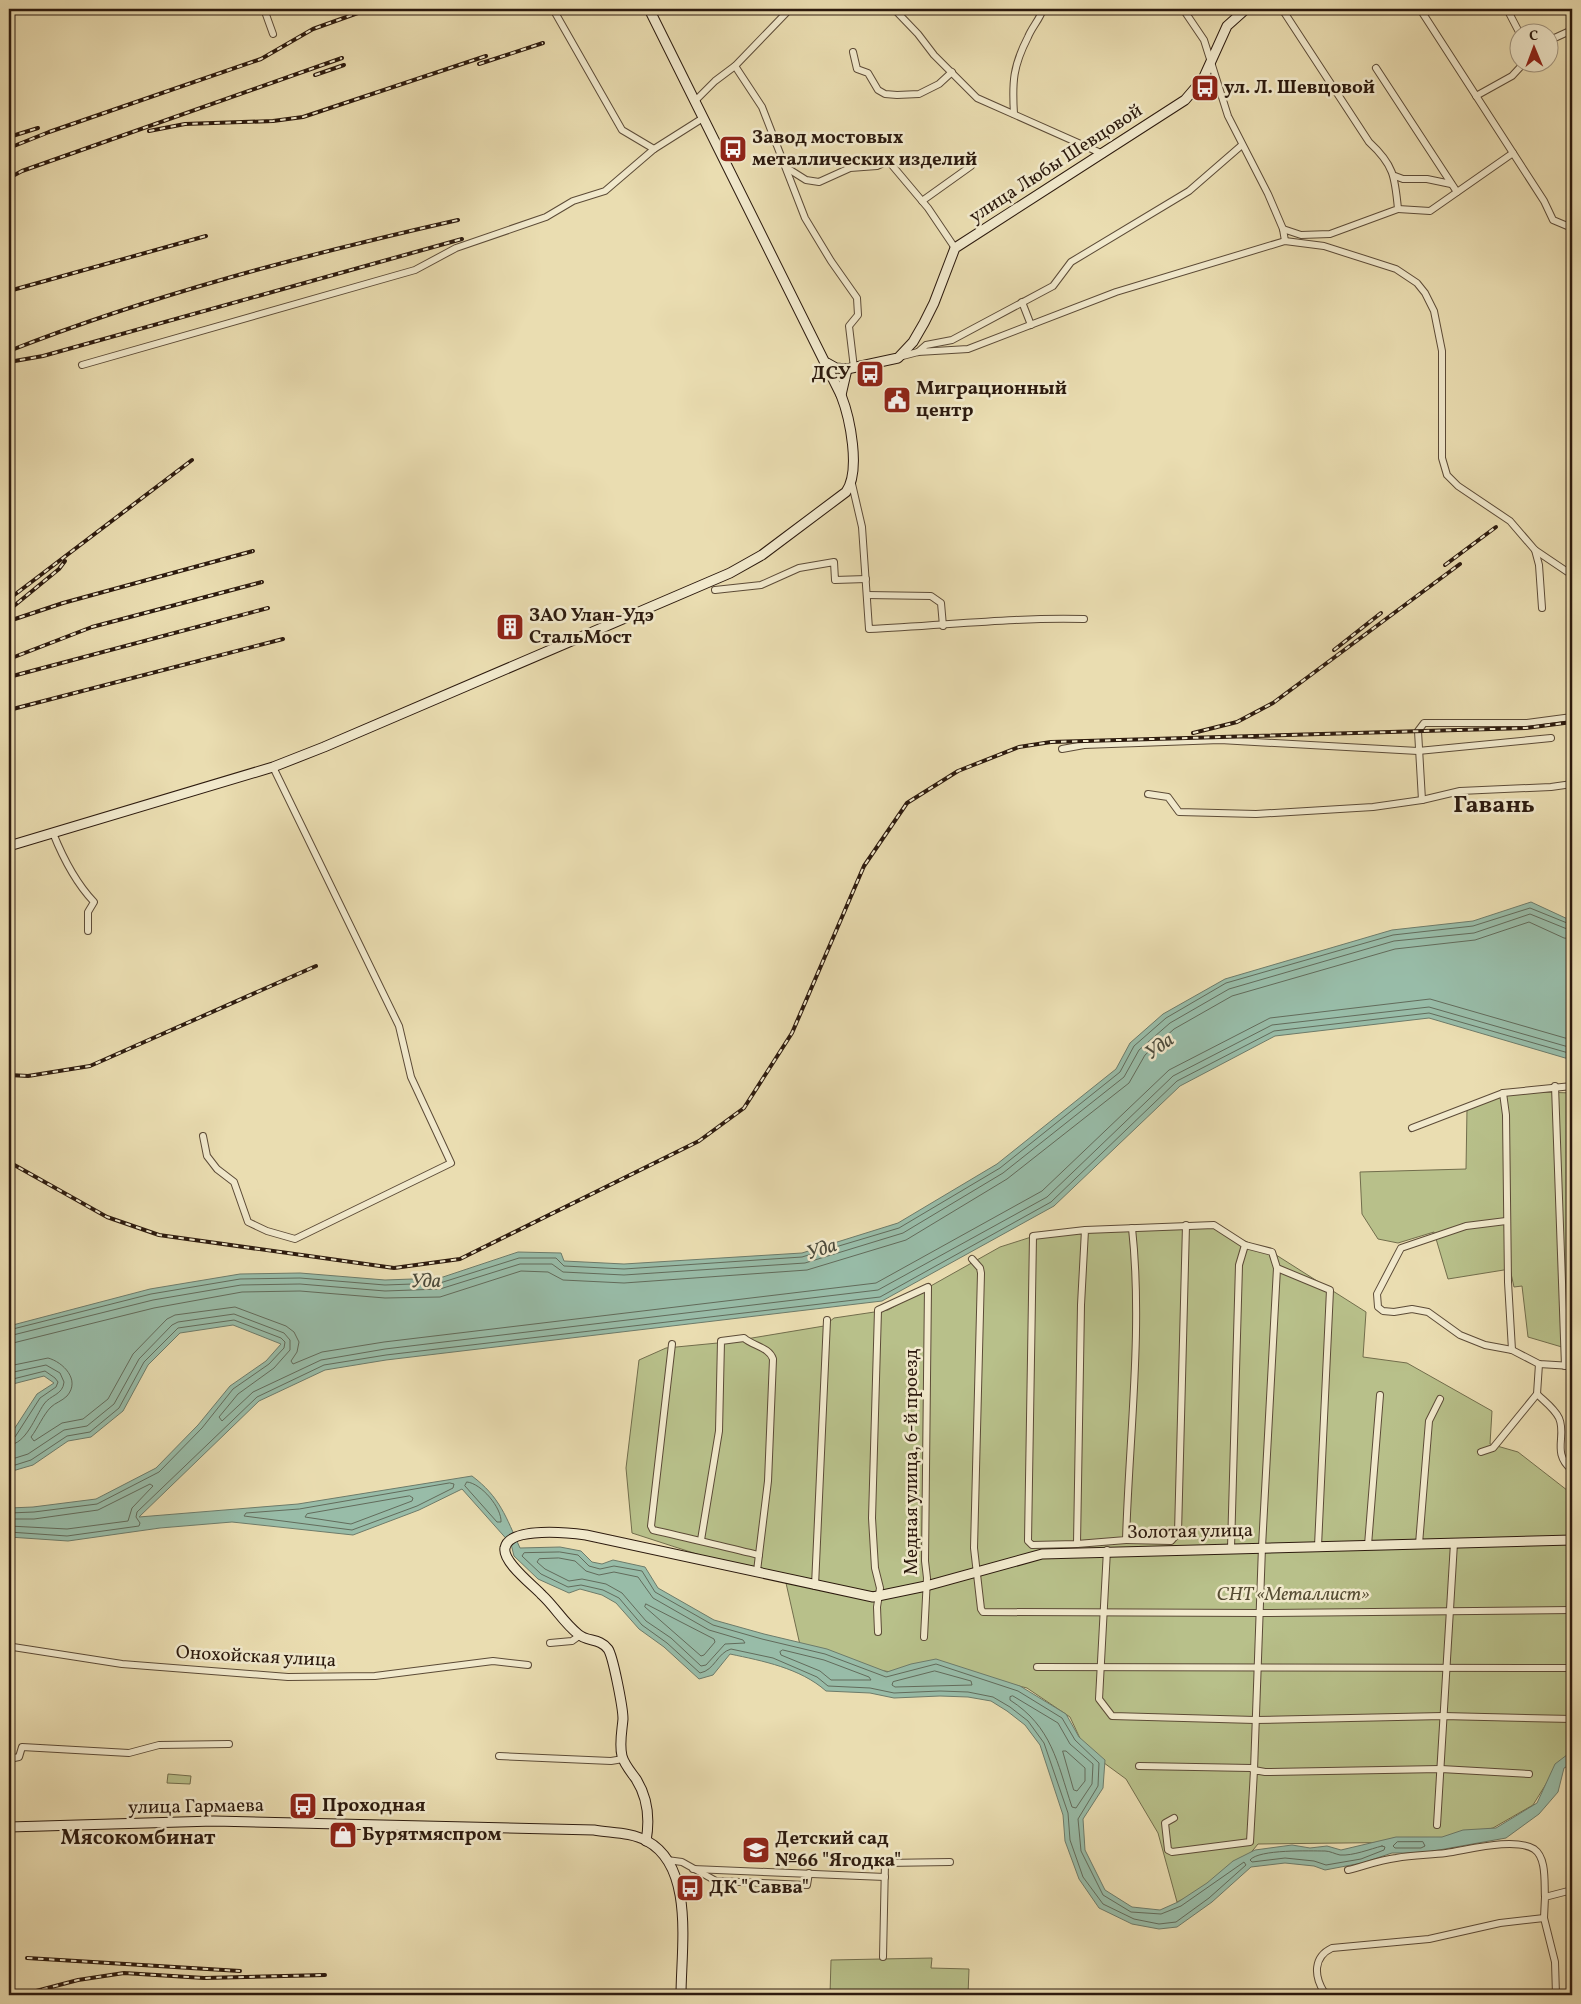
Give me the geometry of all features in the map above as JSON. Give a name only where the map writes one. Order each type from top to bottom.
[{"type":"street","points":[[264,9],[273,34]]},
{"type":"street","points":[[553,9],[622,130],[654,149]]},
{"type":"street","points":[[649,9],[827,363],[841,395],[849,422],[852,484],[862,527],[869,629],[1052,618],[1084,619]]},
{"type":"street","points":[[695,101],[715,81],[734,66],[790,9]]},
{"type":"street","points":[[894,9],[977,98],[1103,154]]},
{"type":"street","points":[[1014,114],[1012,83],[1016,64],[1027,37],[1043,9]]},
{"type":"street","points":[[1183,9],[1204,40],[1228,116],[1284,229],[1285,241]]},
{"type":"street","name":"улица Любы Шевцовой","points":[[955,248],[1184,100],[1203,80],[1227,26],[1246,9]]},
{"type":"street","points":[[1282,9],[1368,142],[1378,151],[1395,176],[1398,209]]},
{"type":"street","points":[[1420,9],[1544,201],[1553,220],[1572,228]]},
{"type":"street","points":[[1506,9],[1513,22]]},
{"type":"street","points":[[1558,36],[1572,30]]},
{"type":"street","points":[[853,52],[857,69],[868,73],[878,90],[885,94],[919,94],[938,84],[952,72]]},
{"type":"street","points":[[734,66],[762,108],[805,218],[831,262],[857,298],[858,315],[849,326],[851,368],[841,395]]},
{"type":"street","points":[[1376,68],[1457,192]]},
{"type":"street","points":[[1476,96],[1512,76],[1516,72]]},
{"type":"street","points":[[82,365],[414,270],[456,248],[546,217],[573,201],[606,191],[654,149],[703,118]]},
{"type":"street","points":[[918,352],[926,345],[952,340],[1053,286],[1071,262],[1189,191],[1242,145]]},
{"type":"street","points":[[1284,229],[1301,235],[1330,234],[1398,209],[1430,211],[1513,153]]},
{"type":"street","points":[[787,168],[806,180],[819,182],[850,168],[886,162],[890,164],[922,201],[955,248],[934,303],[924,323],[912,342],[898,358]]},
{"type":"street","points":[[922,201],[971,166]]},
{"type":"street","points":[[1395,176],[1403,179],[1427,178],[1451,184]]},
{"type":"street","points":[[827,363],[836,368],[851,368],[918,352],[968,349],[1116,292],[1285,241],[1324,246],[1396,269],[1417,283],[1425,293],[1434,311],[1442,351],[1442,458],[1447,474],[1458,486],[1510,521],[1534,550],[1572,575]]},
{"type":"street","points":[[1022,302],[1031,325]]},
{"type":"street","points":[[9,846],[273,767],[324,747],[730,572],[762,555],[846,492],[852,484]]},
{"type":"street","points":[[1534,550],[1539,565],[1542,608]]},
{"type":"street","points":[[714,590],[761,585],[799,568],[834,562],[835,580],[866,579]]},
{"type":"street","points":[[867,595],[931,596],[940,603],[943,626]]},
{"type":"street","points":[[1422,800],[1418,731],[1424,723],[1527,723],[1572,717]]},
{"type":"street","points":[[1062,749],[1084,745],[1220,740],[1418,752],[1551,738]]},
{"type":"street","points":[[203,1136],[207,1156],[217,1169],[234,1182],[248,1222],[267,1231],[295,1239],[451,1163],[411,1077],[399,1026],[273,767]]},
{"type":"street","points":[[1148,794],[1168,797],[1179,812],[1256,814],[1373,807],[1422,800],[1460,791],[1551,787],[1572,784]]},
{"type":"street","points":[[53,833],[64,860],[82,889],[94,902],[88,912],[88,931]]},
{"type":"street","points":[[1506,1221],[1466,1226],[1401,1248],[1376,1294],[1378,1308],[1383,1311],[1394,1312],[1412,1309],[1428,1312],[1460,1335],[1485,1345],[1512,1350],[1539,1364],[1569,1366],[1555,1086]]},
{"type":"street","points":[[1412,1128],[1503,1093],[1555,1086],[1572,1086]]},
{"type":"street","points":[[1503,1093],[1506,1115],[1506,1221],[1512,1350]]},
{"type":"street","points":[[1174,1818],[1165,1823],[1167,1846],[1168,1850],[1172,1852],[1250,1842],[1262,1547],[1277,1268],[1272,1252],[1246,1245],[1214,1224],[1085,1230],[1033,1236],[1026,1538],[1032,1545],[1124,1540],[1171,1541],[1178,1533],[1186,1226]]},
{"type":"street","points":[[1122,1550],[1133,1408],[1135,1254],[1132,1228]]},
{"type":"street","points":[[1077,1544],[1081,1305],[1085,1230]]},
{"type":"street","points":[[1231,1548],[1240,1266],[1246,1245]]},
{"type":"street","points":[[972,1259],[981,1272],[974,1548],[981,1609],[984,1612],[1260,1613],[1572,1610]]},
{"type":"street","points":[[1277,1268],[1330,1290],[1318,1546]]},
{"type":"street","name":"Медная улица, 6-й проезд","points":[[878,1596],[880,1588],[875,1568],[872,1518],[878,1310],[928,1287],[924,1637]]},
{"type":"street","points":[[815,1586],[827,1320]]},
{"type":"street","points":[[701,1540],[719,1431],[722,1341],[744,1338],[751,1344],[768,1351],[773,1359],[768,1481],[757,1571]]},
{"type":"street","points":[[672,1344],[651,1526],[653,1530],[701,1540],[727,1550],[759,1555]]},
{"type":"street","points":[[1481,1452],[1493,1448],[1537,1394],[1539,1364]]},
{"type":"street","points":[[1537,1394],[1553,1409],[1560,1420],[1561,1455],[1572,1470]]},
{"type":"street","points":[[1368,1545],[1380,1395]]},
{"type":"street","points":[[1418,1544],[1429,1421],[1440,1399]]},
{"type":"street","name":"Золотая улица","points":[[579,1636],[543,1595],[519,1573],[505,1554],[508,1542],[521,1536],[556,1532],[586,1535],[757,1571],[867,1597],[926,1586],[1042,1554],[1107,1550],[1572,1540]]},
{"type":"street","points":[[1437,1825],[1454,1543]]},
{"type":"street","points":[[1107,1550],[1099,1699],[1112,1716],[1255,1720],[1443,1716],[1572,1718]]},
{"type":"street","points":[[878,1596],[878,1632]]},
{"type":"street","points":[[550,1643],[572,1641],[579,1636],[602,1642],[612,1655],[623,1716],[620,1748],[623,1759],[637,1781],[648,1807],[649,1824],[646,1841]]},
{"type":"street","name":"Онохойская улица","points":[[12,1647],[122,1664],[288,1677],[375,1676],[494,1661],[528,1665]]},
{"type":"street","points":[[1037,1667],[1572,1668]]},
{"type":"street","points":[[9,1759],[19,1757],[22,1747],[128,1753],[159,1745],[229,1744]]},
{"type":"street","points":[[499,1756],[611,1761],[623,1759]]},
{"type":"street","points":[[1139,1766],[1251,1768],[1265,1772],[1441,1769],[1529,1774]]},
{"type":"street","name":"улица Гармаева","points":[[9,1827],[214,1821],[366,1823],[594,1830],[631,1835],[646,1841],[667,1860],[682,1862],[716,1881],[808,1885],[809,1873]]},
{"type":"street","points":[[1348,1870],[1397,1858],[1446,1853],[1487,1846],[1517,1845],[1533,1849],[1540,1855],[1542,1861],[1545,1896],[1544,1918],[1555,1962],[1556,1995]]},
{"type":"street","points":[[667,1860],[677,1881],[682,1910],[681,1995]]},
{"type":"street","points":[[884,1957],[885,1863],[950,1862]]},
{"type":"street","points":[[693,1869],[885,1877]]},
{"type":"street","points":[[1545,1896],[1572,1890]]},
{"type":"street","points":[[1335,1995],[1324,1992],[1316,1969],[1323,1952],[1332,1948],[1429,1939],[1500,1923],[1544,1918]]},
{"type":"green space","points":[[1511,1091],[1572,1093],[1572,1350],[1528,1337],[1522,1286],[1514,1287],[1510,1269],[1448,1279],[1434,1232],[1398,1243],[1378,1239],[1362,1214],[1360,1172],[1466,1169],[1467,1109]]},
{"type":"green space","name":"СНТ «Металлист»","points":[[1205,1224],[1273,1253],[1366,1312],[1363,1357],[1407,1363],[1492,1411],[1490,1444],[1518,1452],[1572,1494],[1572,1755],[1551,1776],[1533,1805],[1493,1828],[1428,1842],[1258,1844],[1231,1871],[1200,1891],[1177,1902],[1158,1833],[1126,1779],[1085,1749],[1070,1717],[1027,1688],[931,1664],[897,1673],[866,1668],[800,1645],[786,1583],[632,1533],[626,1468],[639,1360],[666,1348],[728,1342],[824,1326],[834,1318],[888,1310],[1000,1247],[1047,1232]]},
{"type":"green space","points":[[168,1774],[191,1776],[190,1784],[167,1783]]},
{"type":"green space","points":[[932,1958],[931,1968],[969,1969],[968,1995],[830,1995],[831,1960]]},
{"type":"water","name":"Уда","points":[[1531,902],[1572,921],[1572,1060],[1429,1018],[1275,1036],[1180,1086],[1054,1206],[882,1301],[386,1360],[325,1370],[259,1401],[139,1517],[298,1504],[472,1476],[496,1500],[520,1548],[560,1547],[581,1551],[592,1562],[602,1564],[613,1560],[645,1567],[658,1588],[714,1620],[827,1649],[887,1672],[911,1664],[936,1659],[1020,1686],[1066,1714],[1079,1737],[1105,1760],[1103,1788],[1083,1819],[1085,1850],[1105,1890],[1132,1907],[1160,1910],[1178,1902],[1207,1883],[1233,1861],[1255,1850],[1292,1845],[1310,1848],[1327,1846],[1341,1850],[1396,1837],[1442,1837],[1463,1830],[1496,1828],[1537,1803],[1555,1764],[1572,1751],[1572,1764],[1564,1768],[1558,1792],[1539,1814],[1506,1838],[1422,1853],[1392,1853],[1362,1863],[1325,1870],[1314,1866],[1285,1863],[1251,1867],[1212,1902],[1177,1927],[1159,1929],[1132,1924],[1099,1908],[1079,1879],[1065,1841],[1063,1815],[1040,1745],[1025,1725],[1007,1711],[991,1701],[968,1697],[894,1698],[870,1693],[826,1691],[805,1676],[781,1666],[730,1654],[713,1675],[699,1679],[664,1647],[639,1629],[616,1603],[602,1595],[580,1589],[569,1593],[538,1579],[514,1556],[511,1544],[462,1489],[419,1510],[353,1535],[232,1522],[160,1528],[68,1541],[9,1537],[9,1508],[96,1499],[156,1468],[198,1425],[230,1386],[266,1361],[281,1344],[233,1325],[180,1333],[148,1365],[123,1411],[91,1437],[68,1441],[33,1465],[9,1472],[9,1437],[37,1394],[54,1383],[44,1376],[9,1385],[9,1326],[150,1289],[240,1274],[300,1273],[385,1280],[440,1278],[518,1252],[561,1253],[564,1261],[624,1264],[802,1253],[898,1223],[997,1164],[1116,1069],[1130,1043],[1163,1014],[1225,979],[1392,930],[1473,921]]},
{"type":"railway","points":[[9,148],[49,132],[261,59],[313,29],[369,9]]},
{"type":"railway","points":[[479,64],[543,43]]},
{"type":"railway","points":[[149,131],[185,124],[273,121],[303,117],[486,56]]},
{"type":"railway","points":[[9,178],[22,171],[342,58]]},
{"type":"railway","points":[[315,75],[344,65]]},
{"type":"railway","points":[[9,137],[38,128]]},
{"type":"railway","points":[[9,351],[118,312],[230,277],[458,220]]},
{"type":"railway","points":[[9,291],[206,236]]},
{"type":"railway","points":[[9,362],[43,356],[462,239]]},
{"type":"railway","points":[[9,599],[192,460]]},
{"type":"railway","points":[[1445,565],[1496,527]]},
{"type":"railway","points":[[9,621],[63,603],[253,551]]},
{"type":"railway","points":[[9,610],[59,569],[65,561]]},
{"type":"railway","points":[[1193,733],[1237,722],[1273,703],[1460,564]]},
{"type":"railway","points":[[9,659],[92,627],[262,582]]},
{"type":"railway","points":[[9,677],[268,608]]},
{"type":"railway","points":[[1334,650],[1381,613]]},
{"type":"railway","points":[[9,710],[283,639]]},
{"type":"railway","points":[[9,1162],[107,1217],[159,1235],[394,1268],[460,1259],[699,1141],[744,1108],[792,1033],[864,866],[907,803],[958,771],[1019,747],[1051,742],[1526,728],[1572,722]]},
{"type":"railway","points":[[9,1075],[28,1076],[90,1066],[316,966]]},
{"type":"railway","points":[[27,1958],[240,1971]]},
{"type":"railway","points":[[21,1995],[78,1980],[124,1973],[204,1978],[325,1975]]},
{"type":"place","name":"ул. Л. Шевцовой","points":[[1205,88]]},
{"type":"place","name":"Завод мостовых металлических изделий","points":[[733,149]]},
{"type":"place","name":"ДСУ","points":[[870,374]]},
{"type":"place","name":"Миграционный центр","points":[[897,400]]},
{"type":"place","name":"ЗАО Улан-Удэ СтальМост","points":[[510,627]]},
{"type":"place","name":"Проходная","points":[[303,1806]]},
{"type":"place","name":"Бурятмяспром","points":[[343,1835]]},
{"type":"place","name":"Детский сад №66 \"Ягодка\"","points":[[756,1850]]},
{"type":"place","name":"ДК \"Савва\"","points":[[690,1888]]},
{"type":"district","name":"Гавань","points":[[1494,806]]},
{"type":"district","name":"Мясокомбинат","points":[[138,1838]]}]
